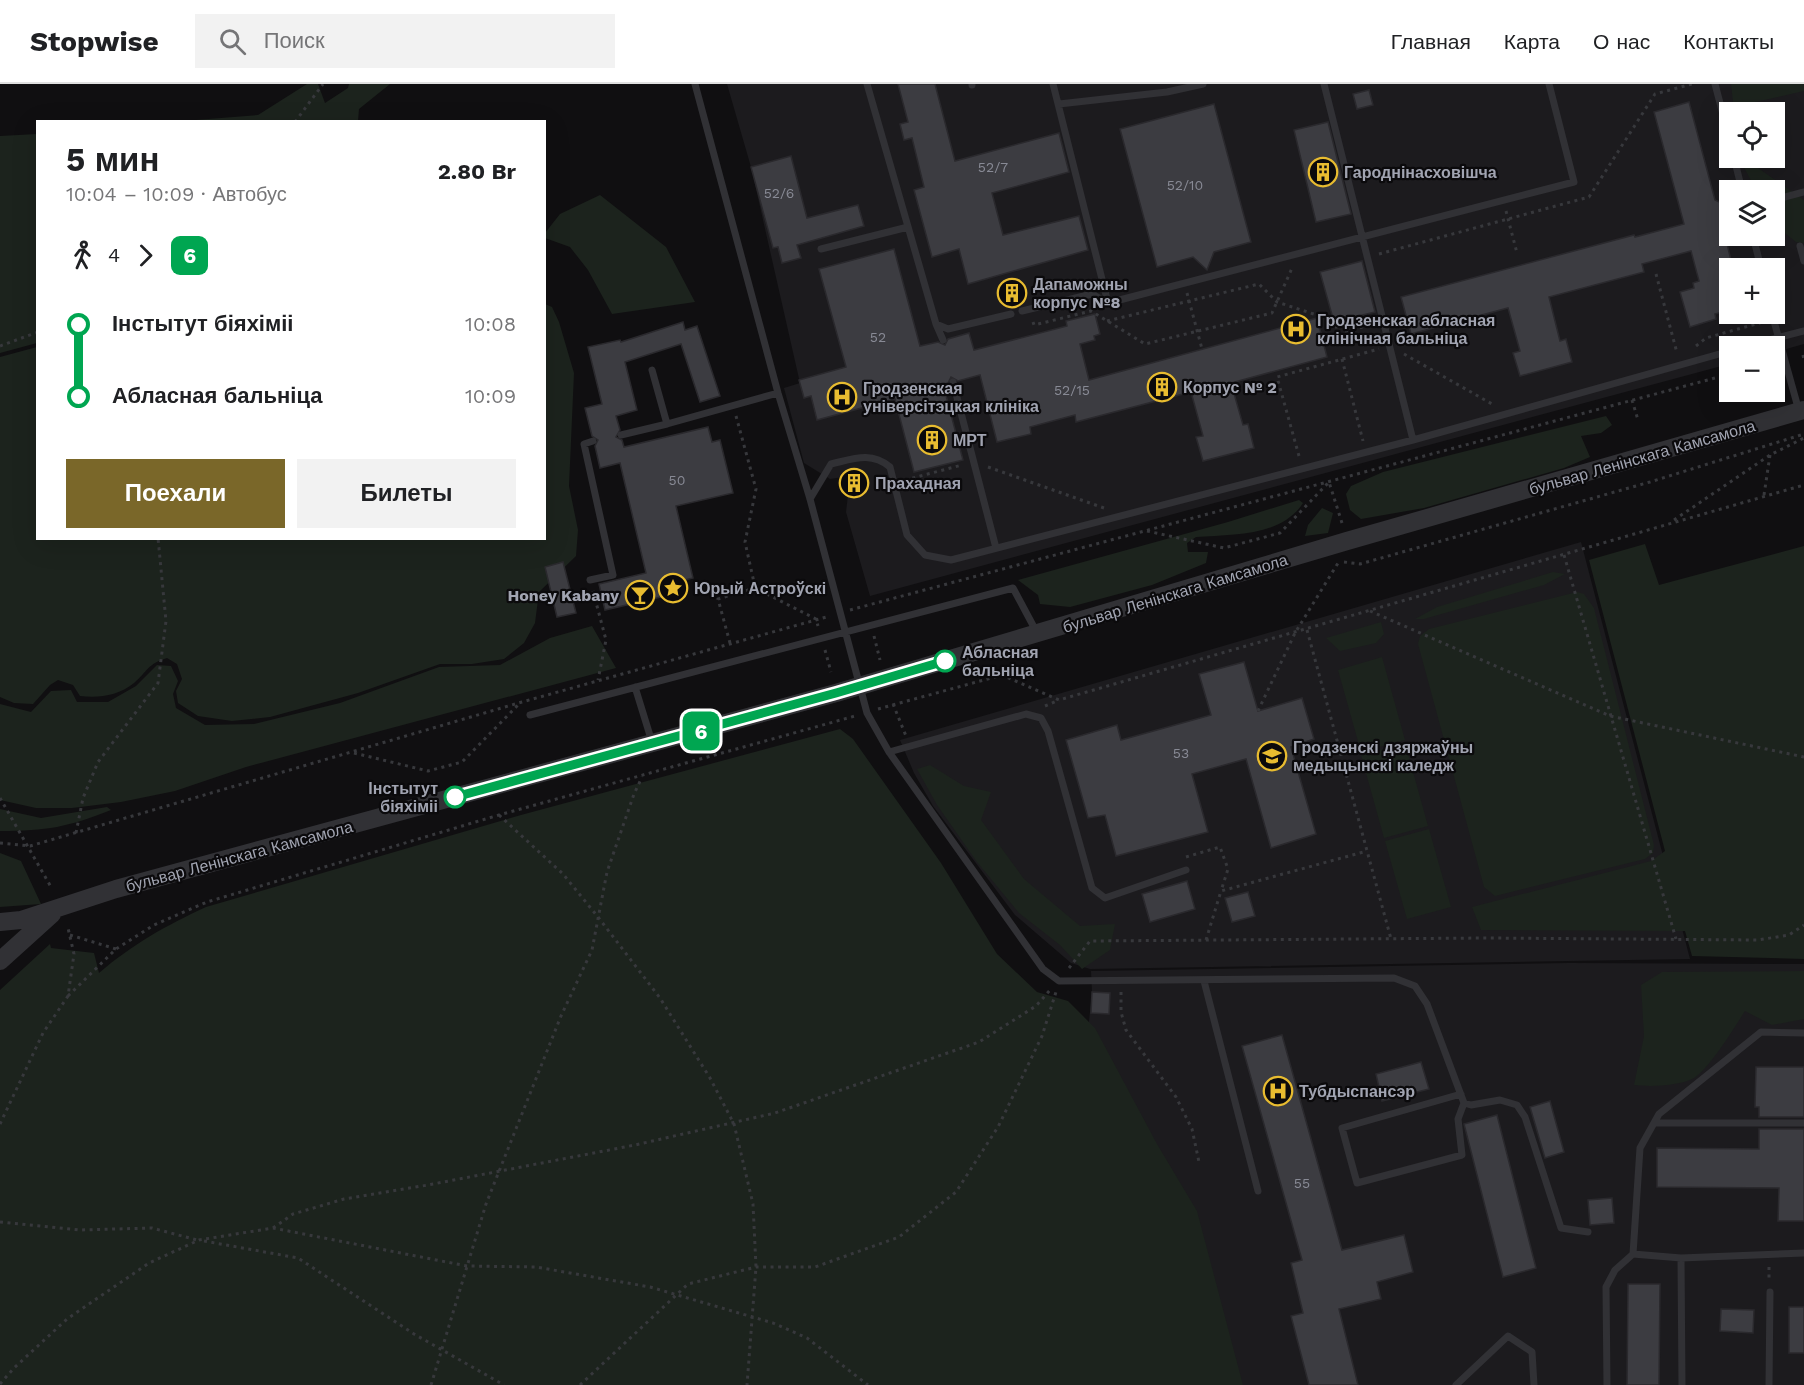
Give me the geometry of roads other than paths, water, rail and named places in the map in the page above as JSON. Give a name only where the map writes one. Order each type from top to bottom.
[{"type":"street","name":"бульвар Ленінскага Камсамола","points":[[0,922],[21,920],[149,880],[860,687],[1802,411]]},
{"type":"street","name":"бульвар Ленінскага Камсамола","points":[[0,961],[60,908]]},
{"type":"lane","points":[[695,84],[778,393],[847,632],[867,712],[889,752],[1043,969],[1059,981],[1394,978],[1415,986],[1427,1004],[1461,1094],[1464,1102],[1458,1119],[1462,1155],[1356,1183],[1341,1128],[1461,1094]]},
{"type":"lane","points":[[867,84],[936,324],[943,340]]},
{"type":"lane","points":[[1053,84],[1108,303]]},
{"type":"lane","points":[[1059,104],[1167,92],[1203,84]]},
{"type":"lane","points":[[1324,84],[1413,440]]},
{"type":"lane","points":[[1026,310],[1092,294],[1108,303],[1574,182],[1550,84]]},
{"type":"lane","points":[[1715,84],[1720,102]]},
{"type":"lane","points":[[1785,197],[1804,192]]},
{"type":"lane","points":[[821,249],[908,227]]},
{"type":"lane","points":[[1800,246],[1804,261]]},
{"type":"lane","points":[[936,324],[948,329],[1011,314]]},
{"type":"lane","points":[[1782,336],[1804,331]]},
{"type":"lane","points":[[810,500],[831,464],[867,456],[881,459],[890,467],[907,535],[925,555],[951,560],[1413,440],[1719,354]]},
{"type":"lane","points":[[1785,359],[1802,411]]},
{"type":"lane","points":[[652,370],[667,424]]},
{"type":"lane","points":[[953,382],[996,548]]},
{"type":"lane","points":[[621,435],[778,393]]},
{"type":"lane","points":[[590,580],[613,575],[584,444],[593,441]]},
{"type":"lane","points":[[530,715],[1013,588],[1038,634]]},
{"type":"lane","points":[[635,687],[652,744]]},
{"type":"lane","points":[[889,752],[1026,714],[1041,718],[1048,731],[1092,888],[1105,898],[1186,870]]},
{"type":"lane","points":[[1204,981],[1257,1191]]},
{"type":"lane","points":[[1607,1385],[1606,1287],[1615,1270],[1633,1254],[1640,1148],[1659,1114],[1761,1032],[1804,1033]]},
{"type":"lane","points":[[1464,1102],[1471,1105],[1500,1100],[1517,1105],[1525,1117],[1561,1228],[1588,1232]]},
{"type":"lane","points":[[1654,1123],[1804,1123]]},
{"type":"lane","points":[[1633,1254],[1681,1258],[1804,1253]]},
{"type":"lane","points":[[1681,1258],[1682,1385]]},
{"type":"lane","points":[[1769,1385],[1770,1292]]},
{"type":"lane","points":[[1456,1385],[1508,1336],[1532,1352],[1534,1385]]},
{"type":"place","name":"Гароднінасховішча","points":[[1323,172]]},
{"type":"place","name":"Дапаможны корпус №8","points":[[1012,293]]},
{"type":"place","name":"Гродзенская абласная клінічная бальніца","points":[[1296,329]]},
{"type":"place","name":"Корпус № 2","points":[[1162,387]]},
{"type":"place","name":"Гродзенская універсітэцкая клініка","points":[[842,397]]},
{"type":"place","name":"МРТ","points":[[932,440]]},
{"type":"place","name":"Прахадная","points":[[854,483]]},
{"type":"place","name":"Юрый Астроўскі","points":[[673,588]]},
{"type":"place","name":"Honey Kabany","points":[[640,595]]},
{"type":"place","name":"Абласная бальніца","points":[[945,661]]},
{"type":"place","name":"Гродзенскі дзяржаўны медыцынскі каледж","points":[[1272,756]]},
{"type":"place","name":"Інстытут біяхіміі","points":[[455,797]]},
{"type":"place","name":"Тубдыспансэр","points":[[1278,1091]]}]
